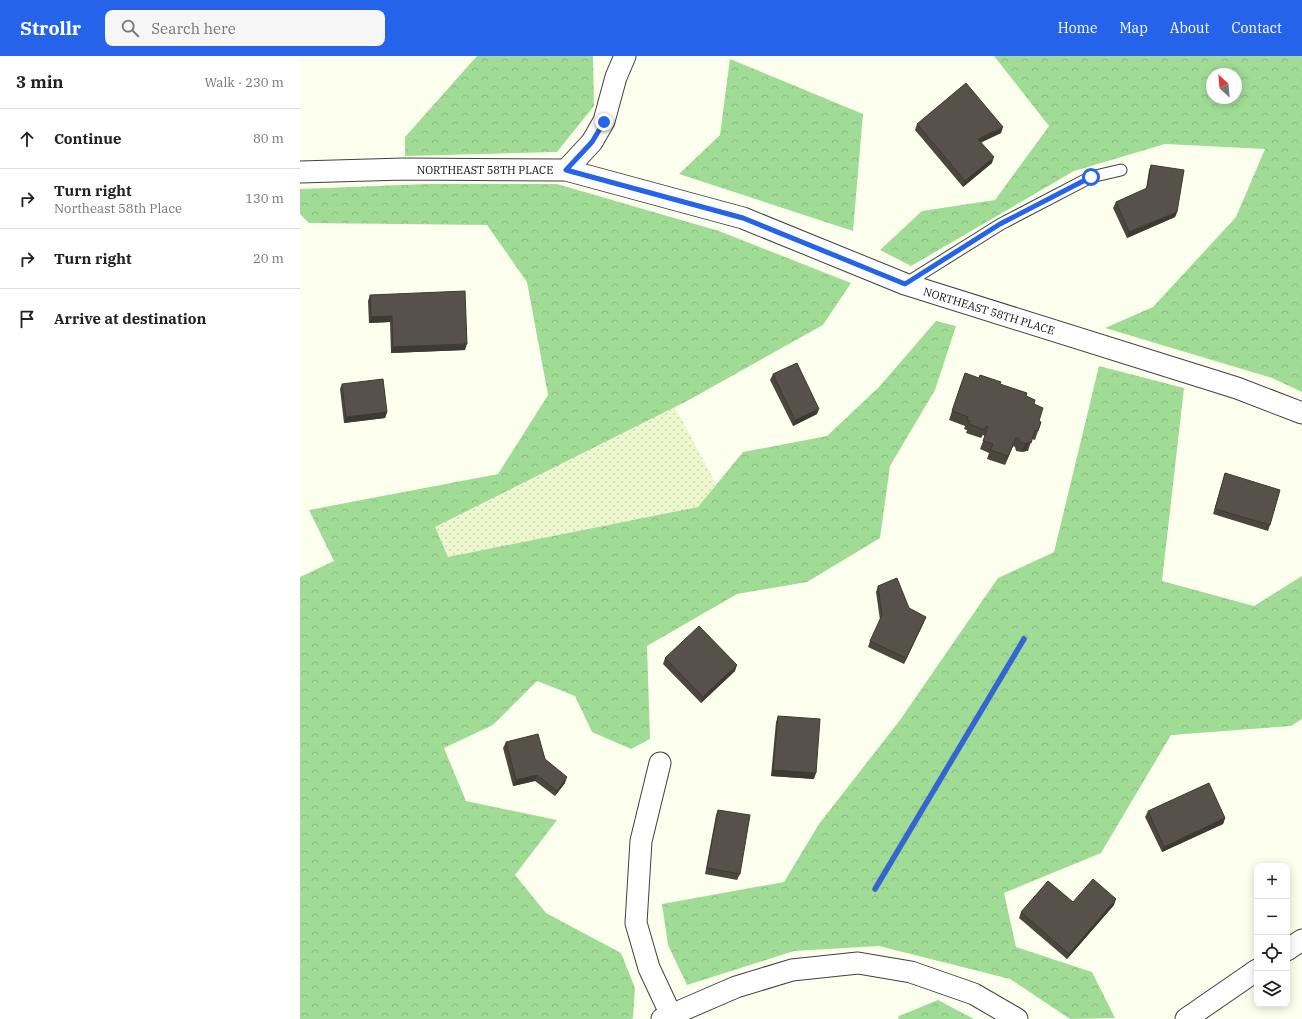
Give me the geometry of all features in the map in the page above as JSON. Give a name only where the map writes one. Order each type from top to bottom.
[{"type":"street","points":[[566,170],[592,142],[604,122],[616,77],[625,56]]},
{"type":"street","name":"NORTHEAST 58TH PLACE","points":[[300,172],[404,169],[566,170],[743,218],[905,284],[1236,388],[1302,413]]},
{"type":"street","points":[[660,763],[641,841],[636,923],[649,968],[666,1017],[736,987],[792,970],[858,963],[911,972],[974,994],[1017,1019]]},
{"type":"street","points":[[1290,948],[1302,940]]},
{"type":"street","points":[[1186,1019],[1256,971]]},
{"type":"lane","points":[[905,284],[1000,224],[1091,177],[1121,170]]},
{"type":"green space","points":[[477,56],[593,56],[594,106],[557,152],[405,156],[405,137]]},
{"type":"green space","points":[[994,56],[1302,56],[1302,392],[1272,378],[1105,328],[1153,307],[1236,217],[1265,149],[1165,144],[1074,171],[911,266],[880,250],[922,211],[995,200],[1049,126]]},
{"type":"green space","points":[[730,59],[863,114],[853,231],[679,174],[720,135]]},
{"type":"green space","points":[[427,184],[557,184],[719,231],[851,283],[823,325],[687,401],[435,527],[448,557],[698,507],[743,452],[827,436],[879,387],[936,321],[956,326],[935,390],[890,466],[880,538],[807,582],[737,594],[647,646],[650,739],[631,749],[592,732],[575,696],[537,681],[493,725],[444,748],[466,801],[557,820],[515,875],[546,913],[621,953],[635,988],[633,1018],[631,1019],[300,1019],[300,577],[334,561],[309,510],[498,474],[548,395],[527,282],[487,225],[309,223],[300,214],[300,189]]},
{"type":"green space","points":[[1099,366],[1184,388],[1162,581],[1254,606],[1302,576],[1302,719],[1291,726],[1171,735],[1101,853],[1004,893],[1016,947],[1092,972],[1115,1018],[1070,1019],[1010,979],[879,946],[794,951],[687,985],[668,945],[662,904],[784,882],[819,824],[900,720],[998,578],[1054,552]]},
{"type":"green space","points":[[675,407],[716,484],[698,507],[448,557],[434,527]]},
{"type":"green space","points":[[938,1000],[974,1019],[898,1019],[899,1016]]},
{"type":"building","points":[[966,83],[1003,127],[978,139],[994,157],[965,181],[917,124]]},
{"type":"building","points":[[1151,165],[1184,170],[1177,212],[1129,232],[1116,202],[1147,188]]},
{"type":"building","points":[[465,291],[467,344],[393,347],[392,316],[371,317],[370,295]]},
{"type":"building","points":[[797,363],[819,409],[795,420],[773,374]]},
{"type":"building","points":[[965,373],[979,378],[980,375],[1001,382],[1000,384],[1027,393],[1026,396],[1035,400],[1034,404],[1043,408],[1038,431],[1035,430],[1031,443],[1029,442],[1025,444],[1016,438],[1008,456],[990,450],[993,444],[983,441],[988,427],[986,426],[984,430],[969,424],[970,421],[967,420],[968,417],[952,411]]},
{"type":"building","points":[[383,379],[387,412],[346,417],[342,384]]},
{"type":"building","points":[[1225,473],[1280,490],[1270,525],[1215,509]]},
{"type":"building","points":[[897,578],[909,608],[926,617],[906,658],[870,641],[882,615],[878,586]]},
{"type":"building","points":[[699,626],[737,665],[703,697],[665,658]]},
{"type":"building","points":[[778,716],[820,719],[816,773],[773,770]]},
{"type":"building","points":[[538,734],[545,759],[567,777],[557,791],[537,775],[516,780],[506,742]]},
{"type":"building","points":[[1209,783],[1225,818],[1164,847],[1148,811]]},
{"type":"building","points":[[718,810],[750,815],[740,874],[707,868]]},
{"type":"building","points":[[1093,879],[1116,899],[1069,954],[1021,912],[1048,881],[1073,902]]},
{"type":"waterway","points":[[875,889],[1024,639]]},
{"type":"route","points":[[604,122],[592,142],[566,170],[743,218],[905,284],[1000,224],[1091,177]]}]
